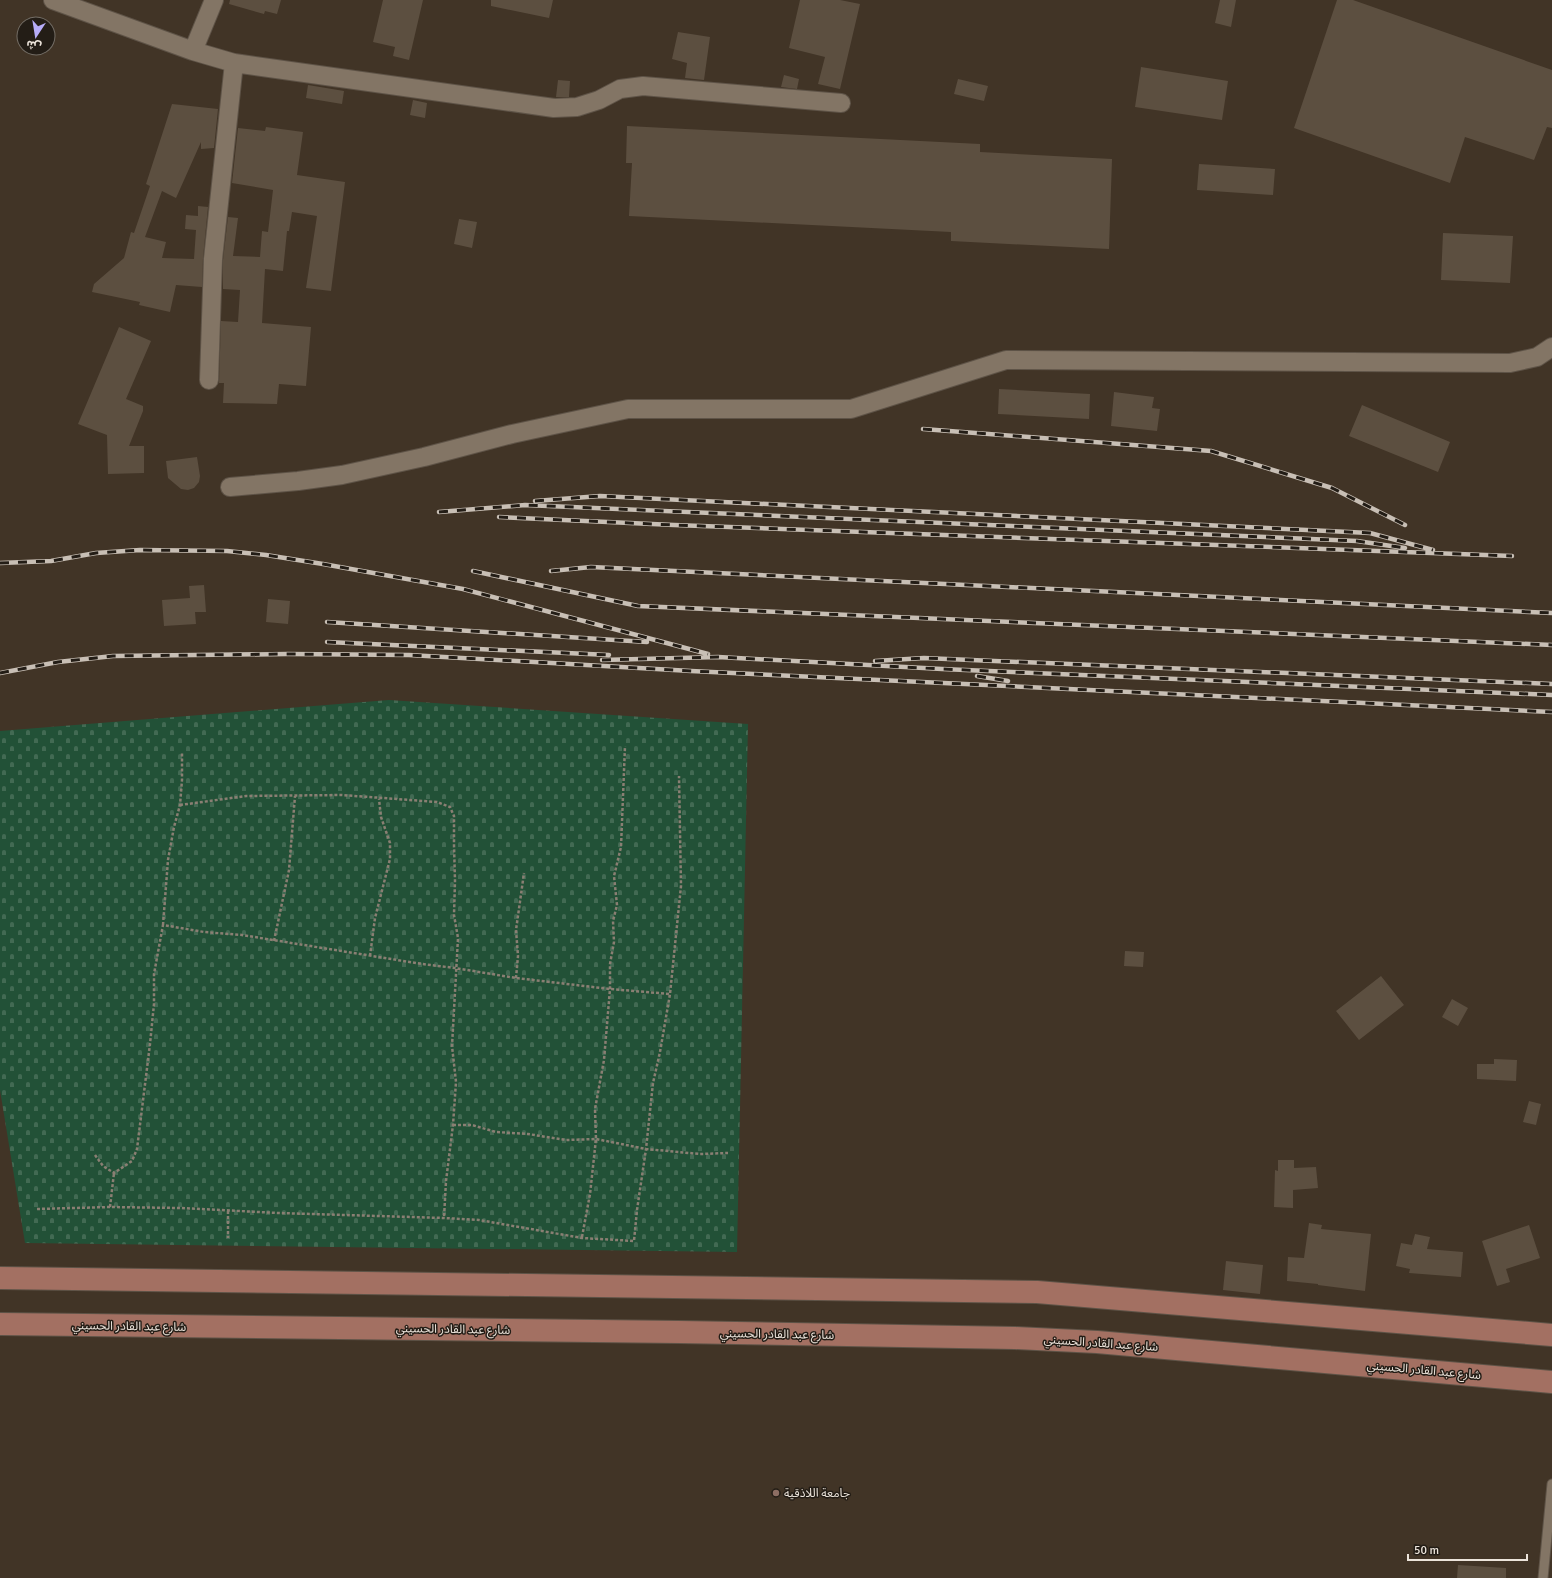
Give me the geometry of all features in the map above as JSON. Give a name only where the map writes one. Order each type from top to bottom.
[{"type":"main road","points":[[0,1278],[1038,1292],[1552,1335]]},
{"type":"main road","name":"شارع عبد القادر الحسيني","points":[[0,1324],[679,1332],[1015,1338],[1097,1342],[1552,1382]]},
{"type":"street","points":[[53,0],[193,51],[234,63],[554,108],[577,107],[599,100],[620,89],[643,86],[841,103]]},
{"type":"street","points":[[193,51],[214,0]]},
{"type":"street","points":[[209,380],[213,259],[234,63]]},
{"type":"street","points":[[230,487],[298,481],[342,475],[424,457],[512,434],[628,409],[851,409],[1006,360],[1510,363],[1537,357],[1552,347]]},
{"type":"lane","points":[[1543,1578],[1552,1484]]},
{"type":"path","points":[[582,1238],[590,1194],[596,1140],[595,1109],[604,1060],[610,989],[610,964],[614,942],[613,921],[617,905],[614,876],[621,847],[625,746]]},
{"type":"path","points":[[110,1207],[114,1173],[132,1161],[137,1149],[154,1004],[154,974],[163,925],[168,860],[180,805],[182,753]]},
{"type":"path","points":[[36,1210],[110,1207],[180,1208],[444,1218],[479,1220],[582,1238],[634,1241],[653,1083],[670,994],[681,886],[679,776]]},
{"type":"path","points":[[180,805],[246,796],[342,796],[437,802],[450,807],[454,816],[454,915],[458,938],[455,968],[452,1046],[456,1082],[453,1125],[446,1181],[444,1218]]},
{"type":"path","points":[[274,941],[289,870],[295,796]]},
{"type":"path","points":[[370,956],[375,918],[390,859],[390,843],[381,817],[379,799]]},
{"type":"path","points":[[516,978],[518,956],[516,930],[524,873]]},
{"type":"path","points":[[163,925],[204,932],[242,934],[274,941],[516,978],[610,989],[670,994]]},
{"type":"path","points":[[453,1125],[472,1125],[496,1132],[528,1134],[566,1140],[596,1140],[646,1149],[700,1154],[728,1153]]},
{"type":"path","points":[[95,1155],[103,1166],[114,1173]]},
{"type":"path","points":[[228,1211],[228,1238]]},
{"type":"green space","points":[[389,700],[748,724],[737,1252],[25,1243],[0,1090],[0,731]]},
{"type":"building","points":[[230,0],[281,0],[277,14],[265,11],[264,14],[229,4]]},
{"type":"building","points":[[383,0],[423,0],[409,60],[393,56],[395,47],[373,42]]},
{"type":"building","points":[[491,0],[553,0],[549,18],[491,6]]},
{"type":"building","points":[[800,0],[840,0],[860,4],[840,89],[818,84],[825,57],[789,48]]},
{"type":"building","points":[[1220,0],[1236,0],[1231,27],[1215,23]]},
{"type":"building","points":[[1337,0],[1353,0],[1552,70],[1552,128],[1547,127],[1534,160],[1465,137],[1450,183],[1294,128]]},
{"type":"building","points":[[678,32],[710,37],[704,80],[685,78],[687,63],[672,59]]},
{"type":"building","points":[[1141,67],[1228,81],[1222,120],[1135,107]]},
{"type":"building","points":[[784,75],[799,79],[797,89],[781,87]]},
{"type":"building","points":[[958,79],[988,86],[984,101],[954,94]]},
{"type":"building","points":[[558,80],[570,81],[569,97],[556,97]]},
{"type":"building","points":[[308,85],[344,91],[342,104],[306,98]]},
{"type":"building","points":[[413,100],[427,103],[425,118],[410,115]]},
{"type":"building","points":[[172,104],[218,109],[214,148],[201,149],[201,142],[176,198],[162,191],[145,237],[166,242],[162,258],[194,259],[196,230],[185,229],[186,215],[198,216],[198,206],[208,207],[202,287],[176,285],[170,312],[139,305],[140,302],[92,292],[94,284],[124,258],[131,232],[134,233],[150,186],[146,184]]},
{"type":"building","points":[[627,126],[980,144],[980,152],[1112,159],[1109,249],[951,241],[951,232],[629,216],[632,163],[626,163]]},
{"type":"building","points":[[266,127],[303,132],[297,175],[345,182],[331,291],[306,288],[317,216],[292,212],[289,231],[287,231],[283,271],[265,269],[262,323],[311,327],[306,386],[279,384],[277,404],[223,403],[224,383],[219,383],[221,321],[238,322],[240,290],[223,289],[223,260],[228,217],[238,218],[233,256],[260,257],[262,231],[268,232],[273,190],[232,183],[238,128],[265,131]]},
{"type":"building","points":[[1199,164],[1275,169],[1273,195],[1197,190]]},
{"type":"building","points":[[459,219],[477,222],[472,248],[454,244]]},
{"type":"building","points":[[1443,233],[1513,236],[1510,283],[1441,280]]},
{"type":"building","points":[[119,327],[151,341],[126,399],[143,406],[143,411],[129,446],[144,446],[144,473],[108,474],[107,435],[78,424]]},
{"type":"building","points":[[999,389],[1090,394],[1089,419],[998,414]]},
{"type":"building","points":[[1114,392],[1154,397],[1152,408],[1160,409],[1157,431],[1111,426]]},
{"type":"building","points":[[1362,405],[1450,442],[1438,472],[1349,436]]},
{"type":"building","points":[[197,457],[200,476],[199,482],[194,488],[188,490],[181,489],[168,478],[166,461]]},
{"type":"building","points":[[204,585],[206,612],[195,612],[196,624],[164,626],[162,600],[190,598],[189,586]]},
{"type":"building","points":[[268,599],[290,601],[288,624],[266,622]]},
{"type":"building","points":[[1125,951],[1144,952],[1143,967],[1124,966]]},
{"type":"building","points":[[1381,976],[1404,1005],[1359,1040],[1336,1011]]},
{"type":"building","points":[[1452,999],[1468,1008],[1458,1026],[1442,1017]]},
{"type":"building","points":[[1494,1059],[1517,1060],[1516,1081],[1477,1079],[1477,1064],[1494,1064]]},
{"type":"building","points":[[1529,1101],[1541,1104],[1536,1125],[1523,1122]]},
{"type":"building","points":[[1278,1160],[1294,1160],[1294,1168],[1316,1167],[1318,1188],[1293,1190],[1293,1208],[1274,1207],[1275,1170],[1278,1171]]},
{"type":"building","points":[[1309,1223],[1322,1225],[1321,1229],[1371,1234],[1365,1291],[1287,1281],[1288,1257],[1304,1258]]},
{"type":"building","points":[[1529,1225],[1540,1258],[1506,1269],[1510,1282],[1497,1286],[1482,1241]]},
{"type":"building","points":[[1415,1234],[1430,1237],[1427,1249],[1463,1252],[1461,1277],[1409,1273],[1410,1269],[1396,1266],[1401,1243],[1412,1245]]},
{"type":"building","points":[[1226,1261],[1263,1265],[1260,1294],[1223,1290]]},
{"type":"building","points":[[1458,1565],[1506,1568],[1506,1578],[1457,1578]]},
{"type":"railway","points":[[923,429],[1211,451],[1332,488],[1405,525]]},
{"type":"railway","points":[[535,501],[600,496],[1370,533],[1433,550]]},
{"type":"railway","points":[[439,512],[525,505],[1357,541],[1405,548]]},
{"type":"railway","points":[[499,517],[674,525],[1512,556]]},
{"type":"railway","points":[[0,563],[51,561],[96,553],[140,550],[227,551],[266,555],[463,589],[708,654]]},
{"type":"railway","points":[[551,571],[591,567],[1552,613]]},
{"type":"railway","points":[[473,571],[638,606],[1552,645]]},
{"type":"railway","points":[[327,622],[647,642]]},
{"type":"railway","points":[[327,642],[609,655]]},
{"type":"railway","points":[[0,673],[58,662],[113,656],[288,654],[409,655],[691,671],[1552,712]]},
{"type":"railway","points":[[602,660],[718,657],[942,669],[1552,695]]},
{"type":"railway","points":[[875,661],[924,658],[1552,684]]},
{"type":"railway","points":[[977,676],[1008,681]]},
{"type":"place","name":"جامعة اللاذقية","points":[[776,1493]]}]
